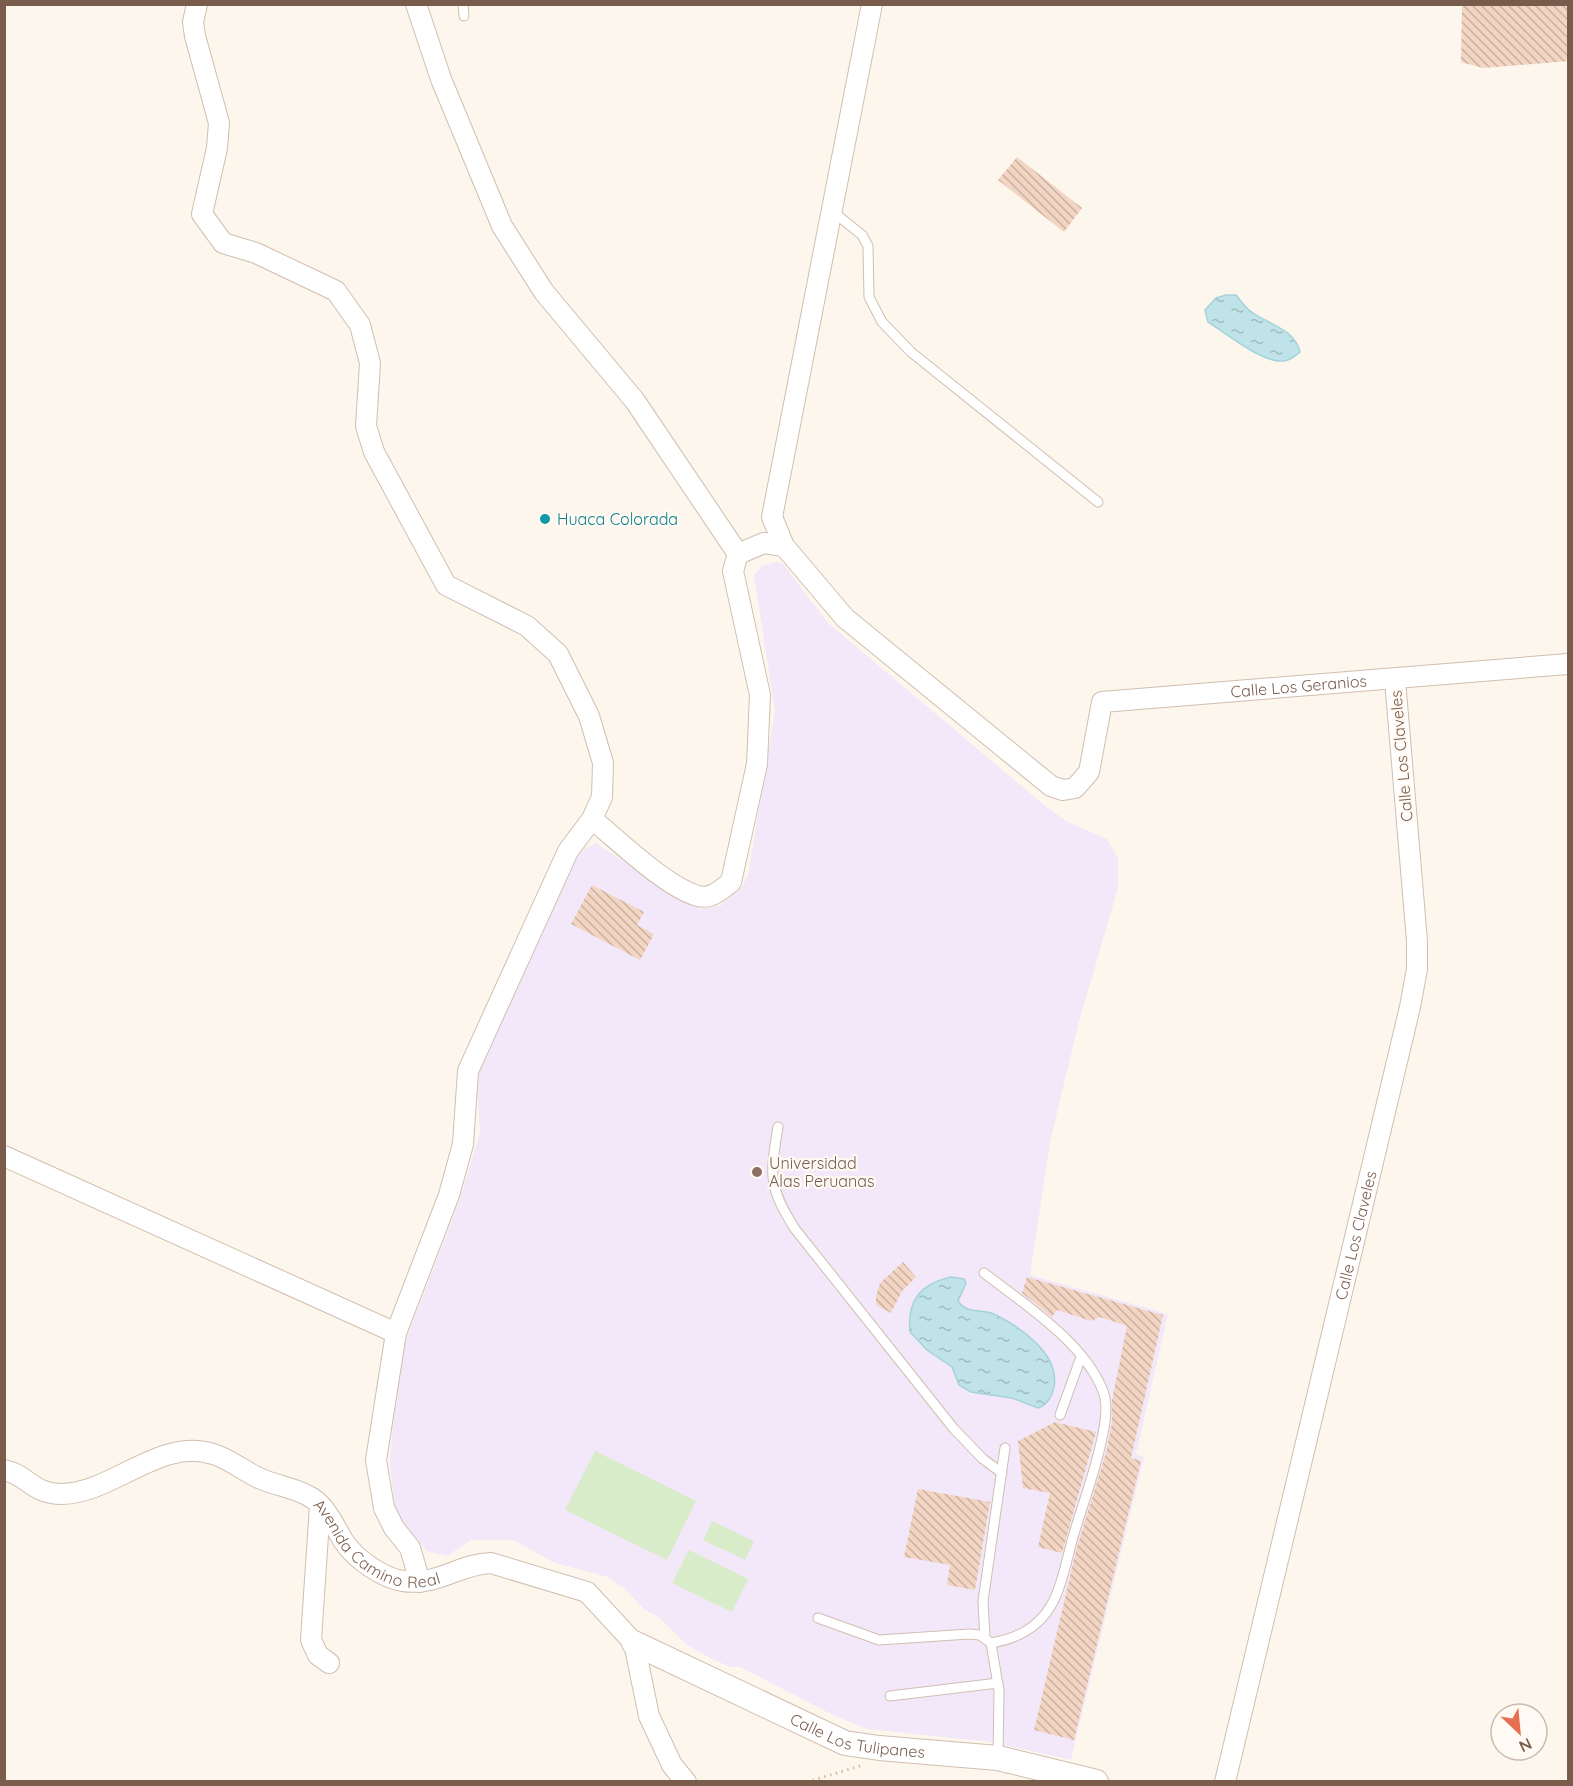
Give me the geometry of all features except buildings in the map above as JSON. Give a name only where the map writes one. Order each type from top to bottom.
[{"type":"street","points":[[197,4],[193,22],[195,36],[219,123],[217,148],[201,214],[223,243],[256,253],[336,291],[360,324],[370,363],[366,426],[374,452],[446,585],[527,626],[558,654],[589,716],[603,763],[602,797],[592,819],[568,851],[468,1071],[463,1144],[452,1185],[396,1333],[376,1460],[384,1508],[394,1528],[410,1548],[420,1582]]},
{"type":"street","points":[[416,4],[453,112],[502,226],[544,292],[635,401],[738,554],[734,571],[760,695],[757,764],[731,882],[718,893],[700,897],[666,878],[592,819]]},
{"type":"street","points":[[784,546],[772,517],[872,4]]},
{"type":"street","points":[[738,554],[764,543],[784,546]]},
{"type":"street","name":"Calle Los Geranios","points":[[784,546],[845,618],[1051,786],[1063,790],[1075,788],[1089,772],[1102,702],[1395,680],[1569,664]]},
{"type":"street","name":"Calle Los Claveles","points":[[1225,1782],[1408,1018],[1417,969],[1395,680]]},
{"type":"street","points":[[4,1156],[396,1333]]},
{"type":"street","name":"Avenida Camino Real","points":[[4,1470],[18,1476],[39,1491],[64,1494],[89,1488],[178,1452],[202,1451],[214,1454],[260,1479],[311,1497],[320,1505],[354,1554],[392,1578],[420,1582],[438,1580],[478,1564],[501,1565],[587,1592],[634,1643]]},
{"type":"street","points":[[320,1505],[311,1640],[318,1654],[329,1663]]},
{"type":"street","points":[[634,1643],[649,1716],[678,1778]]},
{"type":"street","name":"Calle Los Tulipanes","points":[[634,1643],[830,1738],[879,1748],[998,1758],[1096,1782]]},
{"type":"lane","points":[[463,4],[464,16]]},
{"type":"lane","points":[[832,210],[862,235],[868,246],[869,297],[882,322],[911,352],[1098,502]]},
{"type":"lane","points":[[778,1127],[771,1171],[773,1188],[780,1205],[795,1229],[954,1429],[983,1459],[1002,1473]]},
{"type":"lane","points":[[818,1618],[879,1641],[969,1634],[980,1635],[988,1641],[1014,1639],[1035,1624],[1053,1603],[1105,1424],[1106,1403],[1102,1389],[1081,1357],[1061,1334],[984,1273]]},
{"type":"lane","points":[[1060,1415],[1081,1357]]},
{"type":"lane","points":[[998,1758],[998,1683],[988,1641],[983,1601],[1005,1448]]},
{"type":"lane","points":[[890,1696],[998,1683]]},
{"type":"path","points":[[807,1782],[858,1767],[879,1748]]},
{"type":"shaded area","name":"Universidad Alas Peruanas","points":[[776,562],[783,564],[828,623],[1044,805],[1066,821],[1107,839],[1118,858],[1118,888],[1078,1025],[1050,1142],[1030,1275],[1168,1314],[1136,1454],[1144,1457],[1071,1760],[990,1742],[868,1729],[837,1717],[740,1667],[730,1667],[687,1645],[660,1618],[644,1609],[624,1588],[608,1577],[555,1563],[513,1540],[471,1540],[447,1556],[427,1551],[398,1518],[395,1509],[390,1463],[397,1363],[459,1202],[480,1133],[476,1065],[537,931],[581,851],[596,843],[673,895],[700,909],[720,906],[742,887],[748,875],[775,711],[754,576],[762,566]]},
{"type":"green space","points":[[595,1451],[696,1501],[667,1560],[565,1510]]},
{"type":"green space","points":[[712,1521],[754,1541],[745,1560],[703,1540]]},
{"type":"green space","points":[[689,1550],[748,1579],[732,1612],[672,1583]]},
{"type":"water","points":[[1236,295],[1250,311],[1288,333],[1300,352],[1286,361],[1274,360],[1244,346],[1208,322],[1205,310],[1216,298]]},
{"type":"water","points":[[951,1277],[964,1279],[966,1283],[958,1301],[962,1305],[971,1310],[991,1313],[1006,1320],[1026,1334],[1045,1353],[1054,1375],[1054,1387],[1049,1400],[1044,1405],[1038,1408],[1012,1398],[971,1392],[959,1385],[952,1367],[927,1350],[910,1332],[911,1311],[918,1296],[931,1284]]},
{"type":"place","name":"Huaca Colorada","points":[[545,519]]},
{"type":"place","name":"Universidad Alas Peruanas","points":[[757,1172]]}]
